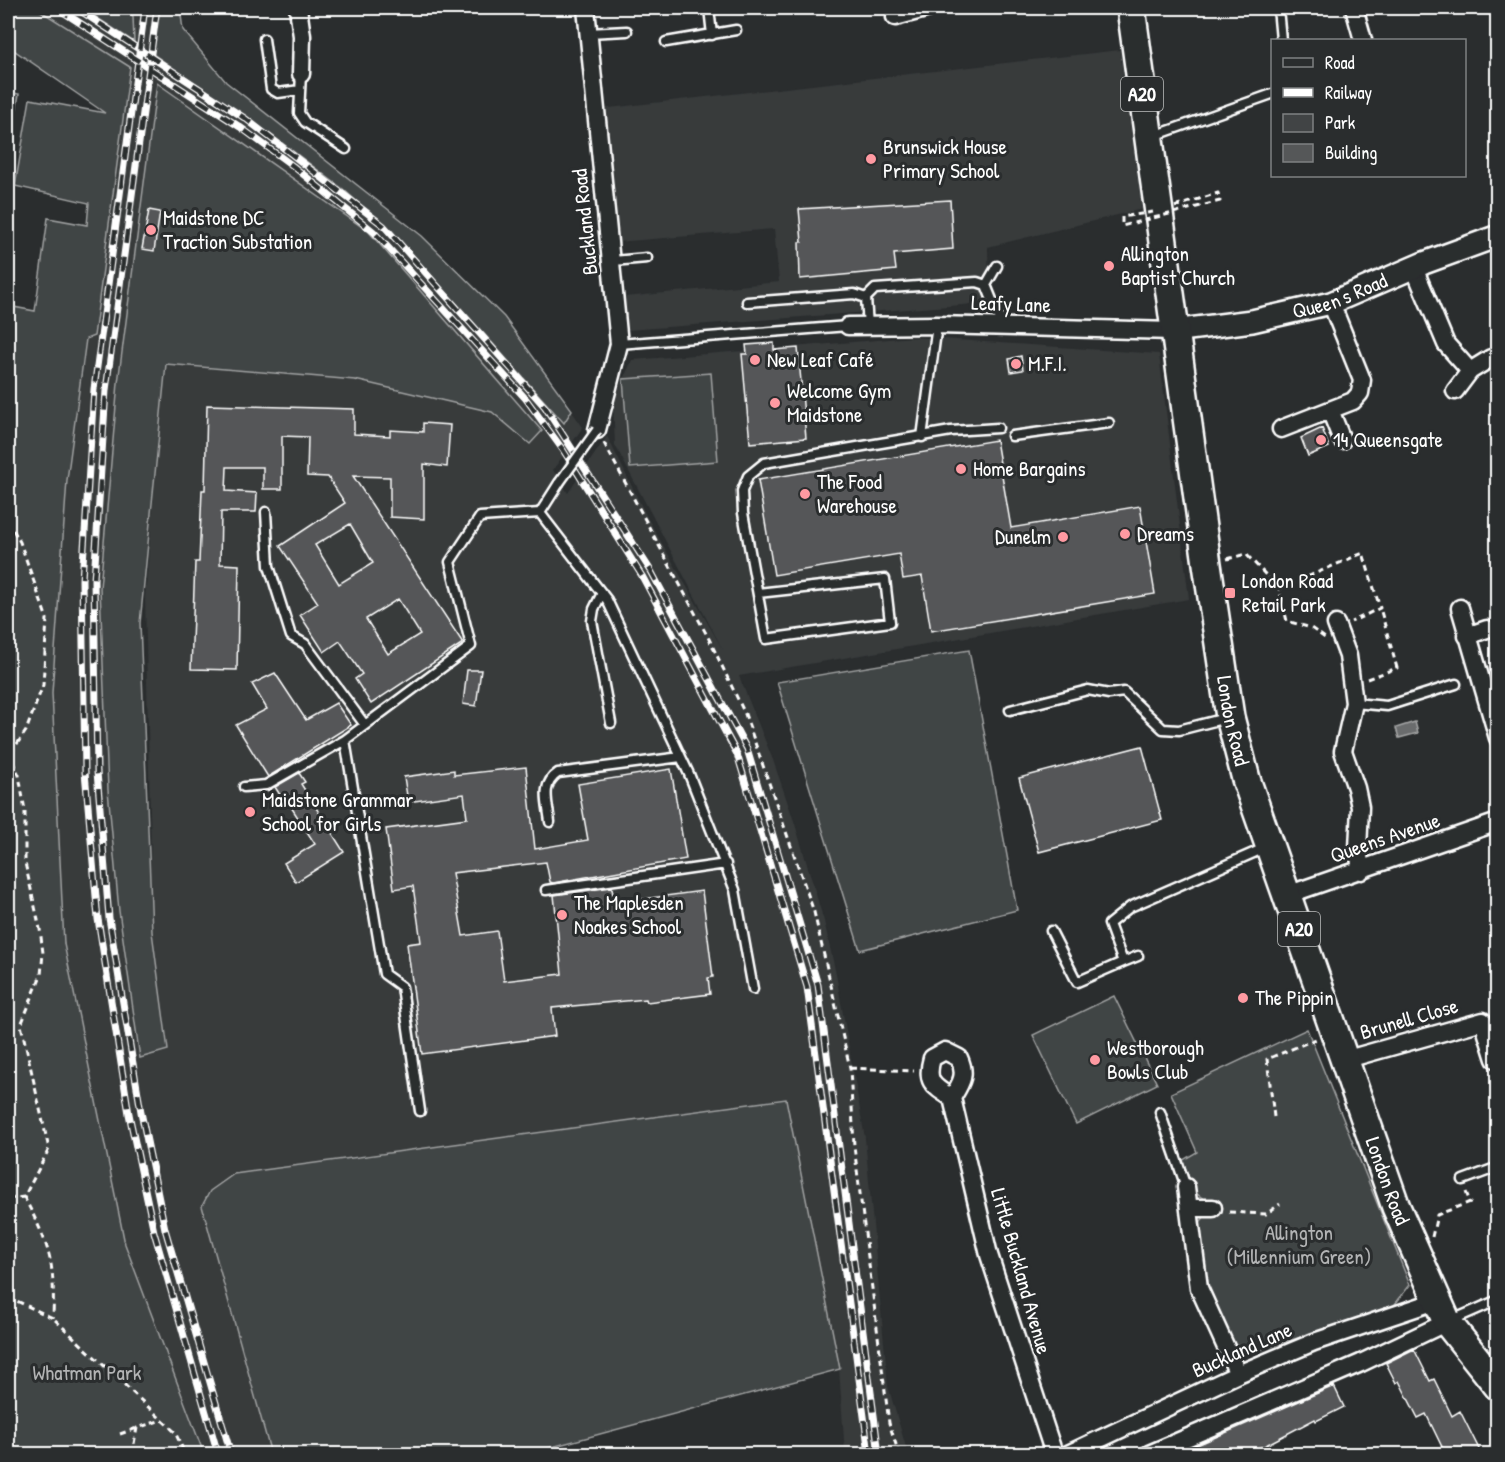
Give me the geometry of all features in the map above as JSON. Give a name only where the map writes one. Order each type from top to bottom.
[{"type":"main road","name":"London Road","points":[[1131,8],[1173,331],[1207,564],[1230,717],[1246,779],[1396,1207],[1443,1311],[1497,1386]]},
{"type":"street","points":[[298,8],[302,36],[300,82]]},
{"type":"street","name":"Buckland Road","points":[[586,8],[613,261],[619,344],[597,430]]},
{"type":"street","points":[[895,17],[929,8]]},
{"type":"street","points":[[1354,8],[1363,39]]},
{"type":"street","name":"Queen's Road","points":[[1173,331],[1252,321],[1331,303],[1497,236]]},
{"type":"street","points":[[1414,268],[1446,344],[1470,371]]},
{"type":"street","points":[[1281,429],[1353,400],[1360,393],[1362,380],[1331,303]]},
{"type":"street","name":"Leafy Lane","points":[[848,326],[937,325],[1173,331]]},
{"type":"street","points":[[1455,391],[1470,371],[1491,358]]},
{"type":"street","points":[[1330,410],[1342,440]]},
{"type":"street","points":[[1460,608],[1497,738]]},
{"type":"street","points":[[1342,623],[1353,703],[1342,751],[1356,788],[1360,807],[1358,849],[1361,871]]},
{"type":"street","points":[[1467,636],[1487,629]]},
{"type":"street","name":"Queens Avenue","points":[[1287,896],[1497,822]]},
{"type":"street","name":"Brunell Close","points":[[1344,1060],[1483,1022],[1495,1059]]},
{"type":"street","points":[[945,1052],[959,1058],[965,1071],[952,1098],[934,1086],[928,1072],[932,1058],[945,1052]]},
{"type":"street","name":"Little Buckland Avenue","points":[[952,1098],[989,1255],[1054,1455]]},
{"type":"street","points":[[1186,1186],[1192,1255],[1199,1288],[1238,1374]]},
{"type":"street","points":[[1189,1208],[1213,1208]]},
{"type":"street","points":[[1149,1455],[1361,1363],[1443,1311]]},
{"type":"street","name":"Buckland Lane","points":[[1068,1455],[1238,1374],[1314,1342],[1443,1311]]},
{"type":"lane","points":[[708,8],[712,35]]},
{"type":"lane","points":[[1278,8],[1281,39]]},
{"type":"lane","points":[[666,42],[736,30]]},
{"type":"lane","points":[[588,33],[627,31]]},
{"type":"lane","points":[[264,39],[271,89],[278,93],[300,82],[299,113],[305,122],[346,149]]},
{"type":"lane","points":[[1148,138],[1271,94]]},
{"type":"lane","points":[[613,261],[647,258]]},
{"type":"lane","points":[[986,285],[998,266]]},
{"type":"lane","points":[[866,298],[875,290],[977,282],[986,285],[1003,327]]},
{"type":"lane","points":[[747,302],[854,294],[866,298]]},
{"type":"lane","points":[[866,298],[868,326]]},
{"type":"lane","points":[[922,436],[937,325]]},
{"type":"lane","points":[[619,344],[848,326]]},
{"type":"lane","points":[[1012,436],[1109,423]]},
{"type":"lane","points":[[758,593],[885,579],[890,622],[766,639],[743,513],[742,491],[748,476],[764,463],[922,436],[998,428]]},
{"type":"lane","points":[[540,513],[597,430]]},
{"type":"lane","points":[[266,512],[269,566],[291,636],[305,644],[365,725]]},
{"type":"lane","points":[[540,513],[602,593],[632,649],[681,757],[735,890],[753,989]]},
{"type":"lane","points":[[244,787],[266,785],[345,740],[471,646],[450,562],[480,517],[540,513]]},
{"type":"lane","points":[[602,593],[594,609],[592,621],[611,723]]},
{"type":"lane","points":[[1353,703],[1387,706],[1456,684]]},
{"type":"lane","points":[[1010,710],[1088,690],[1109,694],[1124,692],[1163,729],[1179,730],[1230,717]]},
{"type":"lane","points":[[345,740],[384,974],[402,987],[420,1111]]},
{"type":"lane","points":[[550,822],[546,786],[549,779],[558,773],[681,757]]},
{"type":"lane","points":[[1124,962],[1109,924],[1130,908],[1270,846]]},
{"type":"lane","points":[[546,890],[726,864]]},
{"type":"lane","points":[[1052,931],[1077,982],[1138,956]]},
{"type":"lane","points":[[1160,1112],[1186,1186]]},
{"type":"lane","points":[[1463,1180],[1497,1167]]},
{"type":"lane","points":[[1443,1311],[1497,1300]]},
{"type":"path","points":[[1153,212],[1122,217],[1122,226],[1220,201],[1218,193],[1171,208]]},
{"type":"path","points":[[597,430],[669,569],[709,639],[744,714],[814,912],[850,1068],[854,1146],[889,1423],[899,1455]]},
{"type":"path","points":[[8,521],[20,542],[46,619],[43,685],[26,731],[9,753],[8,773]]},
{"type":"path","points":[[1279,589],[1363,553],[1397,668],[1351,684]]},
{"type":"path","points":[[1207,564],[1246,554],[1279,589],[1287,621],[1311,628],[1348,656]]},
{"type":"path","points":[[1342,623],[1380,608]]},
{"type":"path","points":[[9,753],[19,776],[25,811],[24,863],[40,929],[43,953],[41,975],[21,1025],[49,1149],[24,1197]]},
{"type":"path","points":[[1274,1117],[1267,1059],[1302,1044]]},
{"type":"path","points":[[850,1068],[928,1072]]},
{"type":"path","points":[[1411,1243],[1432,1238],[1437,1215],[1470,1202],[1463,1180]]},
{"type":"path","points":[[8,1199],[24,1197]]},
{"type":"path","points":[[24,1197],[50,1252],[55,1281],[53,1318]]},
{"type":"path","points":[[1213,1208],[1215,1212],[1266,1214],[1280,1204]]},
{"type":"path","points":[[8,1297],[53,1318],[175,1432],[185,1455]]},
{"type":"path","points":[[120,1434],[162,1420]]},
{"type":"path","points":[[132,1455],[137,1428]]},
{"type":"shaded area","points":[[8,8],[181,8],[183,30],[226,82],[422,236],[504,317],[583,427],[553,470],[568,493],[607,436],[647,517],[723,650],[615,445],[613,402],[632,360],[914,337],[1159,354],[1189,599],[739,676],[773,760],[795,824],[824,921],[836,974],[865,1138],[888,1386],[908,1454],[845,1454],[839,1369],[526,1454],[204,1454],[125,1244],[64,944],[55,836],[52,693],[67,480],[113,106]],"holes":[[[443,346],[525,440],[492,412],[356,380],[172,365]],[[157,455],[145,597],[151,859],[146,816],[140,623]]]},
{"type":"shaded area","name":"Brunswick House Primary School","points":[[1120,50],[1142,209],[988,247],[989,303],[628,330],[624,297],[779,282],[774,229],[617,242],[600,109]]},
{"type":"shaded area","points":[[1415,722],[1418,733],[1399,738],[1396,728]]},
{"type":"green space","name":"Whatman Park","points":[[8,8],[36,8],[130,67],[94,336],[86,339],[67,480],[52,693],[64,944],[125,1244],[204,1454],[8,1454],[8,306],[35,311],[48,218],[87,225],[89,203],[15,186],[30,99],[105,113],[8,46]]},
{"type":"green space","points":[[82,8],[124,8],[133,16],[134,42]]},
{"type":"green space","points":[[159,8],[180,8],[183,30],[226,82],[422,236],[504,317],[572,410],[564,423],[397,237],[343,189],[273,136],[153,54]]},
{"type":"green space","points":[[157,83],[369,232],[542,431],[530,444],[492,412],[355,380],[166,364],[140,623],[152,932],[168,1050],[140,1058],[119,911],[108,790],[100,588],[118,383]]},
{"type":"green space","points":[[8,92],[19,94],[8,159]]},
{"type":"green space","points":[[711,373],[718,461],[630,468],[623,379]]},
{"type":"green space","points":[[969,650],[1017,910],[860,950],[777,682]]},
{"type":"green space","name":"Westborough Bowls Club","points":[[1114,996],[1157,1084],[1076,1124],[1033,1035]]},
{"type":"green space","name":"Allington (Millennium Green)","points":[[1307,1029],[1410,1285],[1392,1308],[1244,1355],[1237,1345],[1232,1346],[1203,1282],[1198,1225],[1205,1216],[1208,1202],[1197,1194],[1195,1188],[1192,1188],[1183,1160],[1197,1152],[1171,1093]]},
{"type":"green space","points":[[786,1099],[840,1369],[526,1454],[271,1454],[202,1206],[210,1191],[234,1174]]},
{"type":"building","name":"Brunswick House Primary School","points":[[950,200],[953,249],[894,254],[896,270],[800,279],[799,242],[802,242],[799,209]]},
{"type":"building","name":"Maidstone DC Traction Substation","points":[[149,210],[160,212],[154,251],[142,249]]},
{"type":"building","name":"Welcome Gym Maidstone","points":[[774,343],[774,350],[798,348],[806,438],[750,443],[742,354],[747,354],[746,345]]},
{"type":"building","name":"M.F.I.","points":[[1021,356],[1023,370],[1011,372],[1009,359]]},
{"type":"building","points":[[207,405],[354,409],[354,434],[390,436],[390,430],[423,432],[423,423],[450,425],[447,467],[424,464],[424,519],[390,517],[390,477],[353,476],[463,643],[371,704],[355,679],[362,674],[340,641],[324,652],[300,615],[318,603],[280,546],[345,503],[328,477],[307,476],[308,437],[282,436],[282,489],[263,489],[263,467],[227,467],[226,491],[257,493],[256,512],[221,512],[220,564],[239,565],[237,670],[191,669],[195,562],[199,562],[202,490],[205,490]],"holes":[[[350,524],[373,563],[339,584],[315,545]],[[398,599],[420,634],[388,654],[366,619]]]},
{"type":"building","points":[[1322,428],[1329,447],[1308,456],[1301,438]]},
{"type":"building","points":[[996,440],[1011,528],[1140,506],[1155,594],[931,631],[922,576],[903,579],[899,554],[774,575],[758,480]]},
{"type":"building","points":[[467,670],[481,670],[476,706],[463,704]]},
{"type":"building","points":[[275,673],[306,720],[336,703],[351,725],[268,777],[236,725],[267,709],[252,684]]},
{"type":"building","points":[[1142,746],[1162,820],[1039,852],[1019,778]]},
{"type":"building","points":[[526,767],[535,849],[588,840],[578,784],[671,769],[686,859],[553,883],[550,882],[546,862],[452,873],[463,936],[497,931],[504,981],[562,974],[554,895],[612,887],[614,903],[702,891],[713,977],[708,978],[710,994],[647,1002],[646,999],[552,1008],[555,1036],[422,1054],[407,944],[421,942],[413,886],[394,889],[386,829],[467,818],[464,794],[408,802],[404,777],[454,770],[454,775]]},
{"type":"building","points":[[299,773],[305,782],[301,784],[344,852],[296,882],[284,863],[315,844],[284,796],[282,798],[275,787]]},
{"type":"building","points":[[1414,1349],[1430,1381],[1434,1379],[1452,1416],[1460,1411],[1482,1455],[1446,1455],[1426,1414],[1418,1418],[1399,1381],[1396,1383],[1386,1363]]},
{"type":"building","points":[[1334,1386],[1344,1407],[1316,1421],[1315,1419],[1264,1446],[1237,1455],[1174,1455]]},
{"type":"railway","points":[[57,8],[240,127],[293,166],[374,232],[526,399],[563,450],[642,576],[737,754],[807,987],[869,1454]]},
{"type":"railway","points":[[76,8],[246,119],[384,226],[545,407],[651,571],[747,749],[818,985],[879,1454]]},
{"type":"railway","points":[[145,8],[94,389],[82,580],[85,772],[98,919],[129,1114],[154,1232],[218,1454]]},
{"type":"railway","points":[[157,8],[106,390],[94,580],[97,772],[109,918],[141,1112],[165,1229],[231,1454]]},
{"type":"place","name":"Brunswick House Primary School","points":[[871,159]]},
{"type":"place","name":"Maidstone DC Traction Substation","points":[[151,230]]},
{"type":"place","name":"Allington Baptist Church","points":[[1109,266]]},
{"type":"place","name":"New Leaf Café","points":[[755,360]]},
{"type":"place","name":"M.F.I.","points":[[1016,364]]},
{"type":"place","name":"Welcome Gym Maidstone","points":[[775,403]]},
{"type":"place","name":"14 Queensgate","points":[[1321,440]]},
{"type":"place","name":"Home Bargains","points":[[961,469]]},
{"type":"place","name":"The Food Warehouse","points":[[805,494]]},
{"type":"place","name":"Dreams","points":[[1125,534]]},
{"type":"place","name":"Dunelm","points":[[1063,537]]},
{"type":"place","name":"London Road Retail Park","points":[[1230,593]]},
{"type":"place","name":"Maidstone Grammar School for Girls","points":[[250,812]]},
{"type":"place","name":"The Maplesden Noakes School","points":[[562,915]]},
{"type":"place","name":"The Pippin","points":[[1243,998]]},
{"type":"place","name":"Westborough Bowls Club","points":[[1095,1060]]}]
